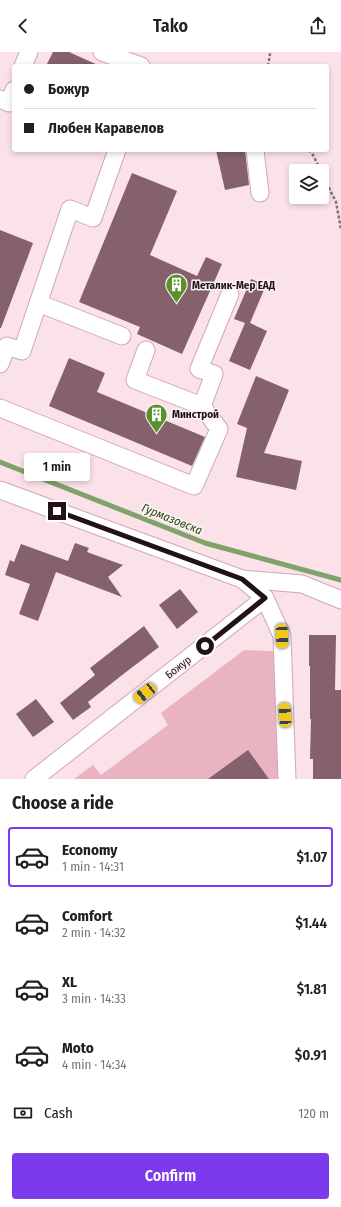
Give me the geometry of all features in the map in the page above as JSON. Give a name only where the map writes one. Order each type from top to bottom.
[{"type":"street","points":[[25,64],[29,52]]},
{"type":"street","points":[[102,52],[135,64]]},
{"type":"street","points":[[0,99],[9,102],[12,95]]},
{"type":"street","points":[[0,364],[7,346],[22,351],[70,209],[93,218],[116,152]]},
{"type":"street","points":[[255,152],[260,193]]},
{"type":"street","points":[[202,406],[214,374],[198,369],[230,294]]},
{"type":"street","points":[[38,303],[122,336]]},
{"type":"street","points":[[0,408],[194,486],[219,429],[202,406],[135,380],[146,350]]},
{"type":"street","points":[[0,490],[242,579],[302,584],[341,600]]},
{"type":"street","points":[[242,579],[265,598],[282,636],[287,779]]},
{"type":"street","name":"Божур","points":[[34,779],[48,774],[265,598]]},
{"type":"path","points":[[268,64],[270,52]]},
{"type":"path","points":[[311,152],[317,164]]},
{"type":"path","points":[[329,188],[336,202],[341,229]]},
{"type":"shaded area","points":[[244,650],[270,651],[277,653],[287,779],[74,779],[93,765],[101,775],[168,725],[161,713]]},
{"type":"building","points":[[53,52],[69,52],[96,64],[47,64]]},
{"type":"building","points":[[216,152],[245,152],[249,185],[225,190]]},
{"type":"building","points":[[132,173],[177,191],[150,255],[197,276],[206,257],[222,264],[182,354],[137,334],[140,327],[79,302]]},
{"type":"building","points":[[0,230],[33,243],[1,328],[0,328]]},
{"type":"building","points":[[251,279],[266,285],[250,323],[267,331],[250,370],[229,361],[245,323],[234,319]]},
{"type":"building","points":[[69,358],[105,373],[97,392],[205,437],[192,466],[49,406]]},
{"type":"building","points":[[256,376],[289,390],[264,453],[302,461],[296,490],[236,477],[247,428],[237,424]]},
{"type":"building","points":[[75,543],[89,548],[87,552],[123,565],[108,577],[122,597],[56,572],[38,621],[19,614],[30,584],[5,575],[10,560],[14,562],[21,544],[68,561]]},
{"type":"building","points":[[180,589],[198,612],[177,629],[159,605]]},
{"type":"building","points":[[144,626],[159,647],[88,702],[91,707],[73,720],[60,703],[95,675],[90,668]]},
{"type":"building","points":[[309,635],[336,635],[335,690],[341,690],[341,779],[313,779],[313,759],[310,759],[311,719]]},
{"type":"building","points":[[36,699],[54,722],[33,737],[16,714]]},
{"type":"building","points":[[248,750],[269,779],[208,779]]},
{"type":"waterway","name":"Гурмазовска","points":[[0,462],[205,543],[341,580]]},
{"type":"place","name":"Металик-Мер ЕАД","points":[[177,304]]},
{"type":"place","name":"Минстрой","points":[[156,434]]},
{"type":"route","points":[[57,511],[242,579],[265,598],[205,646]]}]
